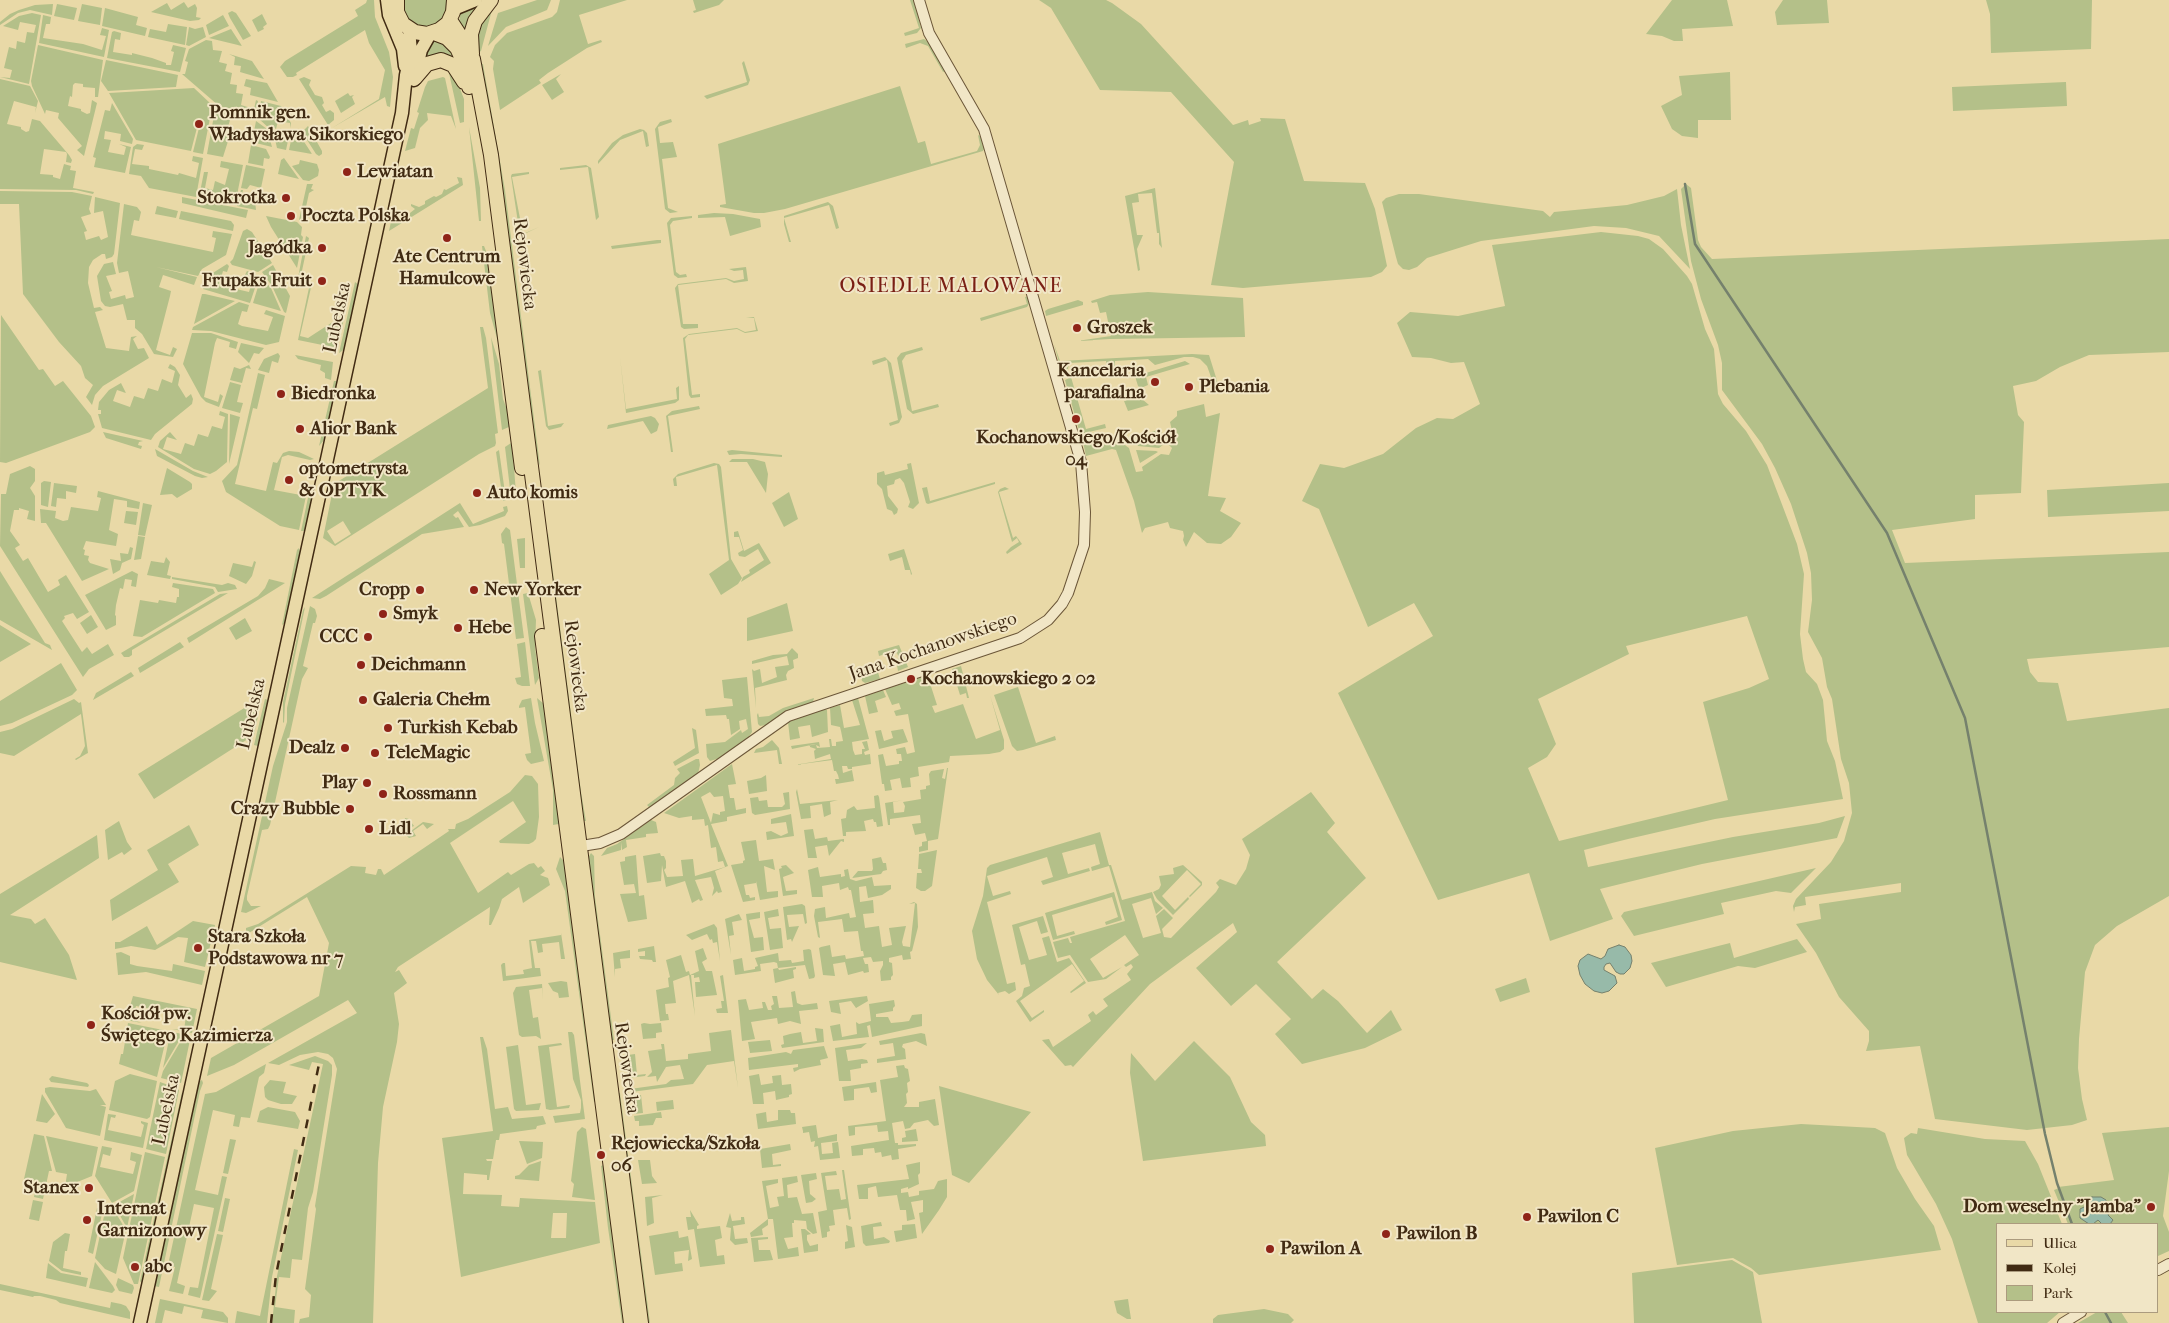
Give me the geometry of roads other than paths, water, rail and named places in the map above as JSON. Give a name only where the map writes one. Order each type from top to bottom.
[{"type":"highway","points":[[397,0],[399,17],[409,29]]},
{"type":"highway","points":[[473,59],[471,34],[473,25],[478,15],[491,0]]},
{"type":"highway","points":[[432,33],[444,27],[453,10]]},
{"type":"highway","name":"Rejowiecka","points":[[453,10],[473,59],[494,174],[631,1323]]},
{"type":"highway","name":"Rejowiecka","points":[[409,29],[421,34],[432,33],[447,38],[457,48],[463,61],[470,91],[486,184],[574,847],[641,1323]]},
{"type":"highway","points":[[411,77],[427,64],[444,61],[453,65],[470,91]]},
{"type":"main road","points":[[387,0],[389,15],[403,48],[411,77]]},
{"type":"main road","points":[[453,10],[476,0]]},
{"type":"main road","name":"Lubelska","points":[[409,29],[412,48],[411,77]]},
{"type":"main road","name":"Lubelska","points":[[140,1323],[402,113],[411,77],[421,50],[432,33]]},
{"type":"street","name":"Jana Kochanowskiego","points":[[574,847],[600,843],[621,834],[757,736],[794,713],[1025,636],[1055,613],[1062,604],[1072,582],[1082,555],[1085,536],[1081,462],[984,128],[929,33],[918,0]]},
{"type":"street","points":[[2063,1323],[2079,1313]]},
{"type":"waterway","points":[[1685,184],[1695,244],[1887,533],[1965,718],[2045,1134],[2057,1183],[2072,1223]]},
{"type":"waterway","points":[[2106,1313],[2111,1323]]},
{"type":"railway","points":[[271,1323],[276,1275],[319,1064]]},
{"type":"place","name":"Pomnik gen. Władysława Sikorskiego","points":[[199,124]]},
{"type":"place","name":"Lewiatan","points":[[347,172]]},
{"type":"place","name":"Stokrotka","points":[[286,198]]},
{"type":"place","name":"Poczta Polska","points":[[291,216]]},
{"type":"place","name":"Ate Centrum Hamulcowe","points":[[447,238]]},
{"type":"place","name":"Jagódka","points":[[322,248]]},
{"type":"place","name":"Frupaks Fruit","points":[[322,281]]},
{"type":"place","name":"Groszek","points":[[1077,328]]},
{"type":"place","name":"Kancelaria parafialna","points":[[1155,382]]},
{"type":"place","name":"Plebania","points":[[1189,387]]},
{"type":"place","name":"Biedronka","points":[[281,394]]},
{"type":"place","name":"Kochanowskiego/Kościół 04","points":[[1076,419]]},
{"type":"place","name":"Alior Bank","points":[[300,429]]},
{"type":"place","name":"optometrysta & OPTYK","points":[[289,480]]},
{"type":"place","name":"Auto komis","points":[[477,493]]},
{"type":"place","name":"Cropp","points":[[420,590]]},
{"type":"place","name":"New Yorker","points":[[474,590]]},
{"type":"place","name":"Smyk","points":[[383,614]]},
{"type":"place","name":"Hebe","points":[[458,628]]},
{"type":"place","name":"CCC","points":[[368,637]]},
{"type":"place","name":"Deichmann","points":[[361,665]]},
{"type":"place","name":"Kochanowskiego 2 02","points":[[911,679]]},
{"type":"place","name":"Galeria Chełm","points":[[363,700]]},
{"type":"place","name":"Turkish Kebab","points":[[388,728]]},
{"type":"place","name":"Dealz","points":[[345,748]]},
{"type":"place","name":"TeleMagic","points":[[375,753]]},
{"type":"place","name":"Play","points":[[367,783]]},
{"type":"place","name":"Rossmann","points":[[383,794]]},
{"type":"place","name":"Crazy Bubble","points":[[350,809]]},
{"type":"place","name":"Lidl","points":[[369,829]]},
{"type":"place","name":"Stara Szkoła Podstawowa nr 7","points":[[198,948]]},
{"type":"place","name":"Kościół pw. Świętego Kazimierza","points":[[91,1025]]},
{"type":"place","name":"Rejowiecka/Szkoła 06","points":[[601,1155]]},
{"type":"place","name":"Stanex","points":[[89,1188]]},
{"type":"place","name":"Dom weselny \"Jamba\"","points":[[2151,1207]]},
{"type":"place","name":"Pawilon C","points":[[1527,1217]]},
{"type":"place","name":"Internat Garnizonowy","points":[[87,1220]]},
{"type":"place","name":"Pawilon B","points":[[1386,1234]]},
{"type":"place","name":"Pawilon A","points":[[1270,1249]]},
{"type":"place","name":"abc","points":[[135,1267]]},
{"type":"district","name":"OSIEDLE MALOWANE","points":[[951,287]]}]
